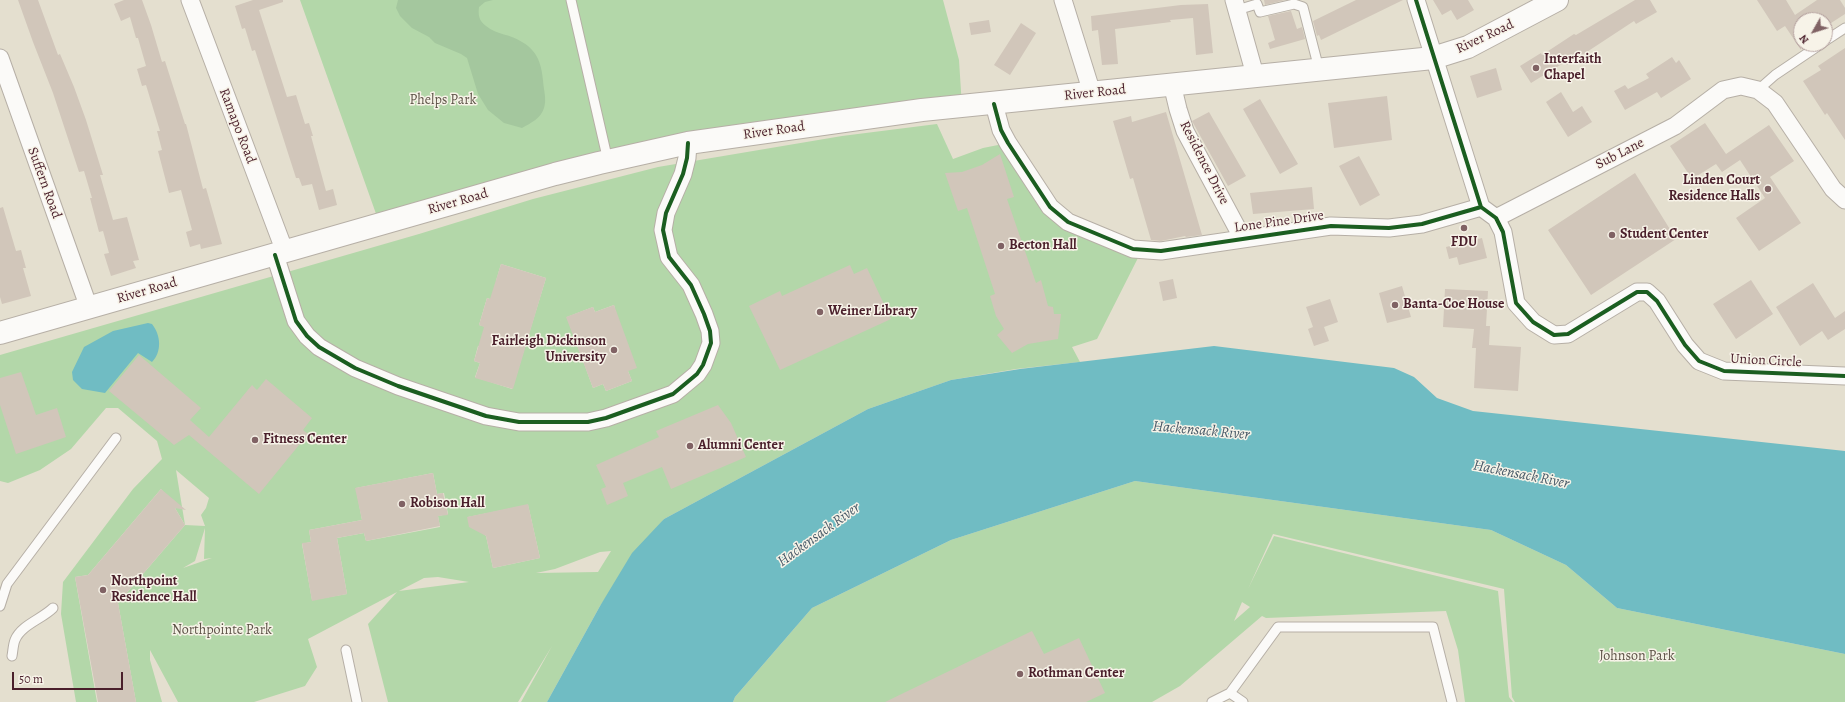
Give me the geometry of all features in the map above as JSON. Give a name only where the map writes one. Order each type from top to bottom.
[{"type":"main road","name":"River Road","points":[[0,333],[608,160],[688,143],[922,110],[994,104],[1255,75],[1433,58],[1468,48],[1545,3]]},
{"type":"street","name":"Ramapo Road","points":[[190,0],[280,253],[296,320],[307,336],[319,347],[355,368],[392,384],[464,409],[519,422],[588,422],[606,418],[673,394],[696,376],[703,365],[711,343],[710,331],[691,285],[669,257],[663,230],[666,213],[683,174],[687,158],[688,143]]},
{"type":"street","points":[[1063,0],[1092,93]]},
{"type":"street","points":[[1416,0],[1433,58],[1481,206]]},
{"type":"street","points":[[1235,5],[1255,75]]},
{"type":"street","name":"Suffern Road","points":[[0,58],[89,308]]},
{"type":"street","name":"Residence Drive","points":[[1172,84],[1185,131],[1243,239]]},
{"type":"street","name":"Sub Lane","points":[[1496,218],[1675,126],[1723,90],[1741,86],[1758,90]]},
{"type":"street","points":[[1758,90],[1775,103],[1833,189],[1845,200]]},
{"type":"street","name":"Lone Pine Drive","points":[[994,104],[1001,130],[1011,149],[1050,207],[1068,222],[1133,249],[1161,251],[1331,226],[1388,228],[1422,224],[1481,206]]},
{"type":"street","name":"Union Circle","points":[[1481,206],[1496,218],[1503,232],[1516,303],[1533,322],[1554,335],[1568,334],[1637,292],[1647,292],[1657,301],[1685,345],[1699,361],[1724,370],[1845,376]]},
{"type":"lane","points":[[571,0],[608,160]]},
{"type":"lane","points":[[1235,5],[1257,4],[1260,12],[1294,4],[1304,7],[1320,69]]},
{"type":"lane","points":[[1833,36],[1845,28]]},
{"type":"lane","points":[[1758,90],[1775,75],[1809,52]]},
{"type":"lane","points":[[0,606],[7,584],[45,531],[116,438]]},
{"type":"lane","points":[[12,656],[16,639],[25,628],[53,608]]},
{"type":"lane","points":[[1212,702],[1230,693],[1278,627],[1433,627],[1452,702]]},
{"type":"lane","points":[[346,650],[357,702]]},
{"type":"lane","points":[[1230,693],[1243,702]]},
{"type":"green space","name":"Phelps Park","points":[[300,0],[943,0],[959,60],[962,107],[688,143],[380,225]]},
{"type":"green space","points":[[398,0],[493,0],[485,2],[479,7],[482,22],[490,29],[518,39],[528,46],[537,56],[541,68],[545,98],[544,108],[541,115],[522,128],[504,123],[488,110],[478,94],[467,58],[435,43],[429,37],[412,28],[400,16],[396,8]]},
{"type":"green space","name":"Northpointe Park","points":[[937,124],[953,159],[983,148],[1008,143],[1050,207],[1142,250],[1097,339],[1072,347],[1080,362],[1016,369],[951,380],[868,409],[664,519],[600,606],[547,702],[521,702],[552,646],[518,702],[388,702],[368,624],[397,592],[308,639],[317,667],[305,686],[254,702],[178,702],[150,650],[150,660],[162,702],[136,702],[118,603],[185,525],[161,489],[88,575],[75,577],[97,702],[76,702],[61,614],[63,582],[133,489],[162,459],[157,441],[118,408],[106,408],[71,449],[40,470],[8,483],[0,481],[0,355],[419,234],[533,199],[658,167],[842,136]],"holes":[[[501,264],[546,278],[512,389],[475,377],[480,363],[474,361],[478,346],[484,348],[490,328],[479,325],[487,298],[496,301],[496,281]],[[614,305],[628,371],[632,381],[606,391],[603,384],[593,388],[567,317],[593,307],[595,312]],[[176,470],[209,498],[206,508],[201,515],[205,526],[185,525]],[[433,473],[437,494],[444,493],[448,514],[438,516],[440,527],[366,541],[364,533],[337,538],[347,594],[312,600],[302,544],[311,542],[309,530],[362,520],[356,488]],[[528,505],[540,558],[493,568],[486,536],[468,517]],[[205,528],[204,559],[212,558],[183,568],[195,561]],[[611,551],[598,572],[536,573],[555,569],[600,552]],[[438,577],[469,582],[399,591],[424,578]]]},
{"type":"green space","name":"Johnson Park","points":[[1135,481],[1491,530],[1566,565],[1617,608],[1845,654],[1845,702],[1515,702],[1512,697],[1504,589],[1273,534],[1248,589],[1274,536],[1498,591],[1509,697],[1513,702],[1465,702],[1458,650],[1446,611],[1266,618],[1262,616],[1180,686],[1152,702],[733,702],[735,697],[812,608],[951,540]],"holes":[[[1242,602],[1250,607],[1234,621]]]},
{"type":"water","points":[[148,323],[152,324],[155,328],[159,338],[159,348],[152,362],[138,353],[105,393],[82,389],[73,380],[72,372],[84,347],[113,331]]},
{"type":"water","name":"Hackensack River","points":[[1214,346],[1394,368],[1414,377],[1437,398],[1473,411],[1845,451],[1845,654],[1617,608],[1566,565],[1491,530],[1135,481],[951,540],[812,608],[735,697],[733,702],[547,702],[600,606],[632,553],[664,519],[868,409],[951,380],[1020,369]]},
{"type":"building","points":[[18,0],[38,0],[58,55],[60,54],[86,120],[103,175],[100,175],[113,220],[127,217],[139,260],[133,261],[136,268],[111,276],[104,254],[109,253],[103,231],[99,232],[90,198],[92,198],[84,171],[79,172],[53,93]]},
{"type":"building","points":[[124,0],[142,0],[162,62],[165,61],[186,124],[203,189],[206,188],[222,244],[201,249],[200,244],[190,247],[186,232],[192,230],[181,190],[169,193],[158,151],[162,150],[157,131],[160,131],[146,85],[142,86],[137,69],[146,66],[138,38],[136,38],[130,17],[121,21],[114,4]]},
{"type":"building","points":[[253,0],[283,0],[283,2],[259,10],[287,97],[296,95],[305,124],[309,123],[313,136],[311,136],[326,191],[333,189],[337,205],[319,210],[312,184],[302,186],[299,178],[296,178],[255,50],[252,51],[245,28],[242,29],[235,6]]},
{"type":"building","points":[[1264,0],[1285,0],[1265,5]]},
{"type":"building","points":[[1356,0],[1403,0],[1321,40],[1319,35],[1317,36],[1313,21]]},
{"type":"building","points":[[1433,0],[1468,0],[1474,10],[1457,20],[1451,10],[1442,15]]},
{"type":"building","points":[[1635,0],[1650,0],[1657,12],[1636,24],[1634,21],[1567,65],[1565,62],[1531,83],[1520,66],[1541,53],[1542,55],[1574,34],[1576,35]]},
{"type":"building","points":[[1757,0],[1786,0],[1793,12],[1793,38],[1785,26],[1777,31]]},
{"type":"building","points":[[1817,0],[1840,0],[1845,8],[1845,14],[1833,22],[1833,12],[1799,12]]},
{"type":"building","points":[[1208,4],[1213,53],[1196,55],[1193,18],[1170,20],[1171,22],[1115,29],[1118,64],[1102,65],[1098,30],[1092,31],[1091,16],[1181,5]]},
{"type":"building","points":[[1291,11],[1297,29],[1302,27],[1305,39],[1270,49],[1268,43],[1275,40],[1268,16]]},
{"type":"building","points":[[989,20],[991,32],[971,35],[969,23]]},
{"type":"building","points":[[1021,23],[1036,33],[1010,75],[994,65]]},
{"type":"building","points":[[1845,48],[1845,140],[1827,113],[1825,115],[1803,81],[1821,70],[1818,66]]},
{"type":"building","points":[[1672,57],[1676,63],[1679,60],[1691,79],[1661,98],[1657,92],[1625,110],[1614,91],[1625,85],[1628,89],[1649,78],[1646,74]]},
{"type":"building","points":[[1496,68],[1502,90],[1477,98],[1470,76]]},
{"type":"building","points":[[1561,92],[1573,112],[1582,106],[1592,122],[1568,137],[1546,102]]},
{"type":"building","points":[[1387,96],[1392,140],[1334,148],[1328,103]]},
{"type":"building","points":[[1260,99],[1298,164],[1280,174],[1243,109]]},
{"type":"building","points":[[1166,112],[1202,235],[1185,236],[1161,241],[1151,240],[1133,178],[1130,179],[1113,121],[1131,116],[1132,122]]},
{"type":"building","points":[[1209,112],[1246,176],[1228,186],[1192,121]]},
{"type":"building","name":"Linden Court Residence Halls","points":[[1705,123],[1726,154],[1769,125],[1794,161],[1770,177],[1801,223],[1759,251],[1736,218],[1765,198],[1740,160],[1722,172],[1716,164],[1692,179],[1670,146]]},
{"type":"building","name":"Becton Hall","points":[[1000,154],[1014,197],[1007,199],[1036,283],[1041,280],[1048,306],[1053,307],[1054,314],[1061,314],[1058,339],[1028,344],[1012,353],[997,335],[1004,329],[996,316],[990,296],[995,294],[967,208],[958,211],[945,173],[962,172],[982,165]]},
{"type":"building","points":[[1359,156],[1380,195],[1360,206],[1339,166]]},
{"type":"building","name":"Student Center","points":[[1635,173],[1676,239],[1591,295],[1548,230]]},
{"type":"building","points":[[1312,187],[1314,209],[1253,214],[1250,193]]},
{"type":"building","points":[[3,207],[16,251],[21,250],[26,268],[23,268],[31,296],[2,304],[0,297],[0,208]]},
{"type":"building","points":[[1482,238],[1487,258],[1459,265],[1457,257],[1449,259],[1446,247]]},
{"type":"building","points":[[501,264],[546,278],[513,389],[475,378],[480,363],[474,361],[484,327],[479,325],[487,298],[490,299]]},
{"type":"building","name":"Weiner Library","points":[[850,265],[854,274],[867,268],[891,319],[780,370],[749,306],[780,291],[782,296]]},
{"type":"building","points":[[1173,279],[1177,298],[1163,301],[1159,282]]},
{"type":"building","points":[[1751,280],[1773,314],[1736,339],[1713,304]]},
{"type":"building","points":[[1813,283],[1835,318],[1845,311],[1845,329],[1828,340],[1822,331],[1800,346],[1776,307]]},
{"type":"building","name":"Banta-Coe House","points":[[1402,286],[1411,317],[1387,323],[1379,293]]},
{"type":"building","points":[[1445,289],[1488,291],[1486,326],[1490,326],[1489,345],[1521,347],[1518,391],[1474,388],[1476,348],[1472,348],[1474,329],[1443,327]]},
{"type":"building","points":[[1330,299],[1338,322],[1324,327],[1329,341],[1314,346],[1308,329],[1313,327],[1306,307]]},
{"type":"building","points":[[614,305],[637,368],[628,371],[632,381],[606,391],[603,384],[593,388],[566,317],[593,307],[595,312]]},
{"type":"building","name":"Fitness Center","points":[[139,355],[201,408],[190,420],[209,437],[252,385],[257,390],[266,379],[312,418],[303,430],[308,434],[259,494],[189,435],[174,445],[109,391]]},
{"type":"building","points":[[21,372],[36,415],[57,408],[66,437],[16,454],[0,405],[0,378]]},
{"type":"building","name":"Alumni Center","points":[[718,405],[731,423],[746,457],[671,489],[662,467],[623,483],[628,496],[607,505],[601,489],[606,487],[596,465],[659,437],[656,431]]},
{"type":"building","name":"Robison Hall","points":[[433,473],[437,494],[443,493],[448,515],[438,516],[440,526],[366,541],[364,533],[337,538],[347,594],[312,601],[302,543],[311,542],[309,530],[362,520],[355,488]]},
{"type":"building","name":"Northpoint Residence Hall","points":[[161,489],[186,510],[175,508],[185,525],[118,603],[136,702],[98,702],[75,577],[88,575]]},
{"type":"building","points":[[528,504],[540,558],[493,568],[486,536],[469,527],[467,517]]},
{"type":"building","name":"Rothman Center","points":[[1032,631],[1044,654],[1079,638],[1105,693],[1086,702],[885,702]]},
{"type":"cycle path","points":[[994,104],[1001,130],[1008,143],[1050,207],[1068,222],[1133,249],[1161,251],[1331,226],[1389,228],[1422,224],[1481,207],[1416,0]]},
{"type":"cycle path","points":[[275,255],[296,321],[307,336],[319,347],[355,368],[398,386],[486,416],[519,422],[588,422],[606,418],[673,394],[697,374],[703,365],[711,343],[710,331],[691,285],[669,257],[663,230],[666,213],[683,174],[687,158],[688,143]]},
{"type":"cycle path","points":[[1481,207],[1496,218],[1503,232],[1516,303],[1533,322],[1554,335],[1568,334],[1637,292],[1647,292],[1657,301],[1685,345],[1699,361],[1724,371],[1845,376]]},
{"type":"place","name":"Interfaith Chapel","points":[[1536,68]]},
{"type":"place","name":"Linden Court Residence Halls","points":[[1768,189]]},
{"type":"place","name":"FDU","points":[[1464,228]]},
{"type":"place","name":"Student Center","points":[[1612,235]]},
{"type":"place","name":"Becton Hall","points":[[1001,246]]},
{"type":"place","name":"Banta-Coe House","points":[[1395,305]]},
{"type":"place","name":"Weiner Library","points":[[820,312]]},
{"type":"place","name":"Fairleigh Dickinson University","points":[[614,350]]},
{"type":"place","name":"Fitness Center","points":[[255,440]]},
{"type":"place","name":"Alumni Center","points":[[690,446]]},
{"type":"place","name":"Robison Hall","points":[[402,504]]},
{"type":"place","name":"Northpoint Residence Hall","points":[[103,590]]},
{"type":"place","name":"Rothman Center","points":[[1020,674]]}]
